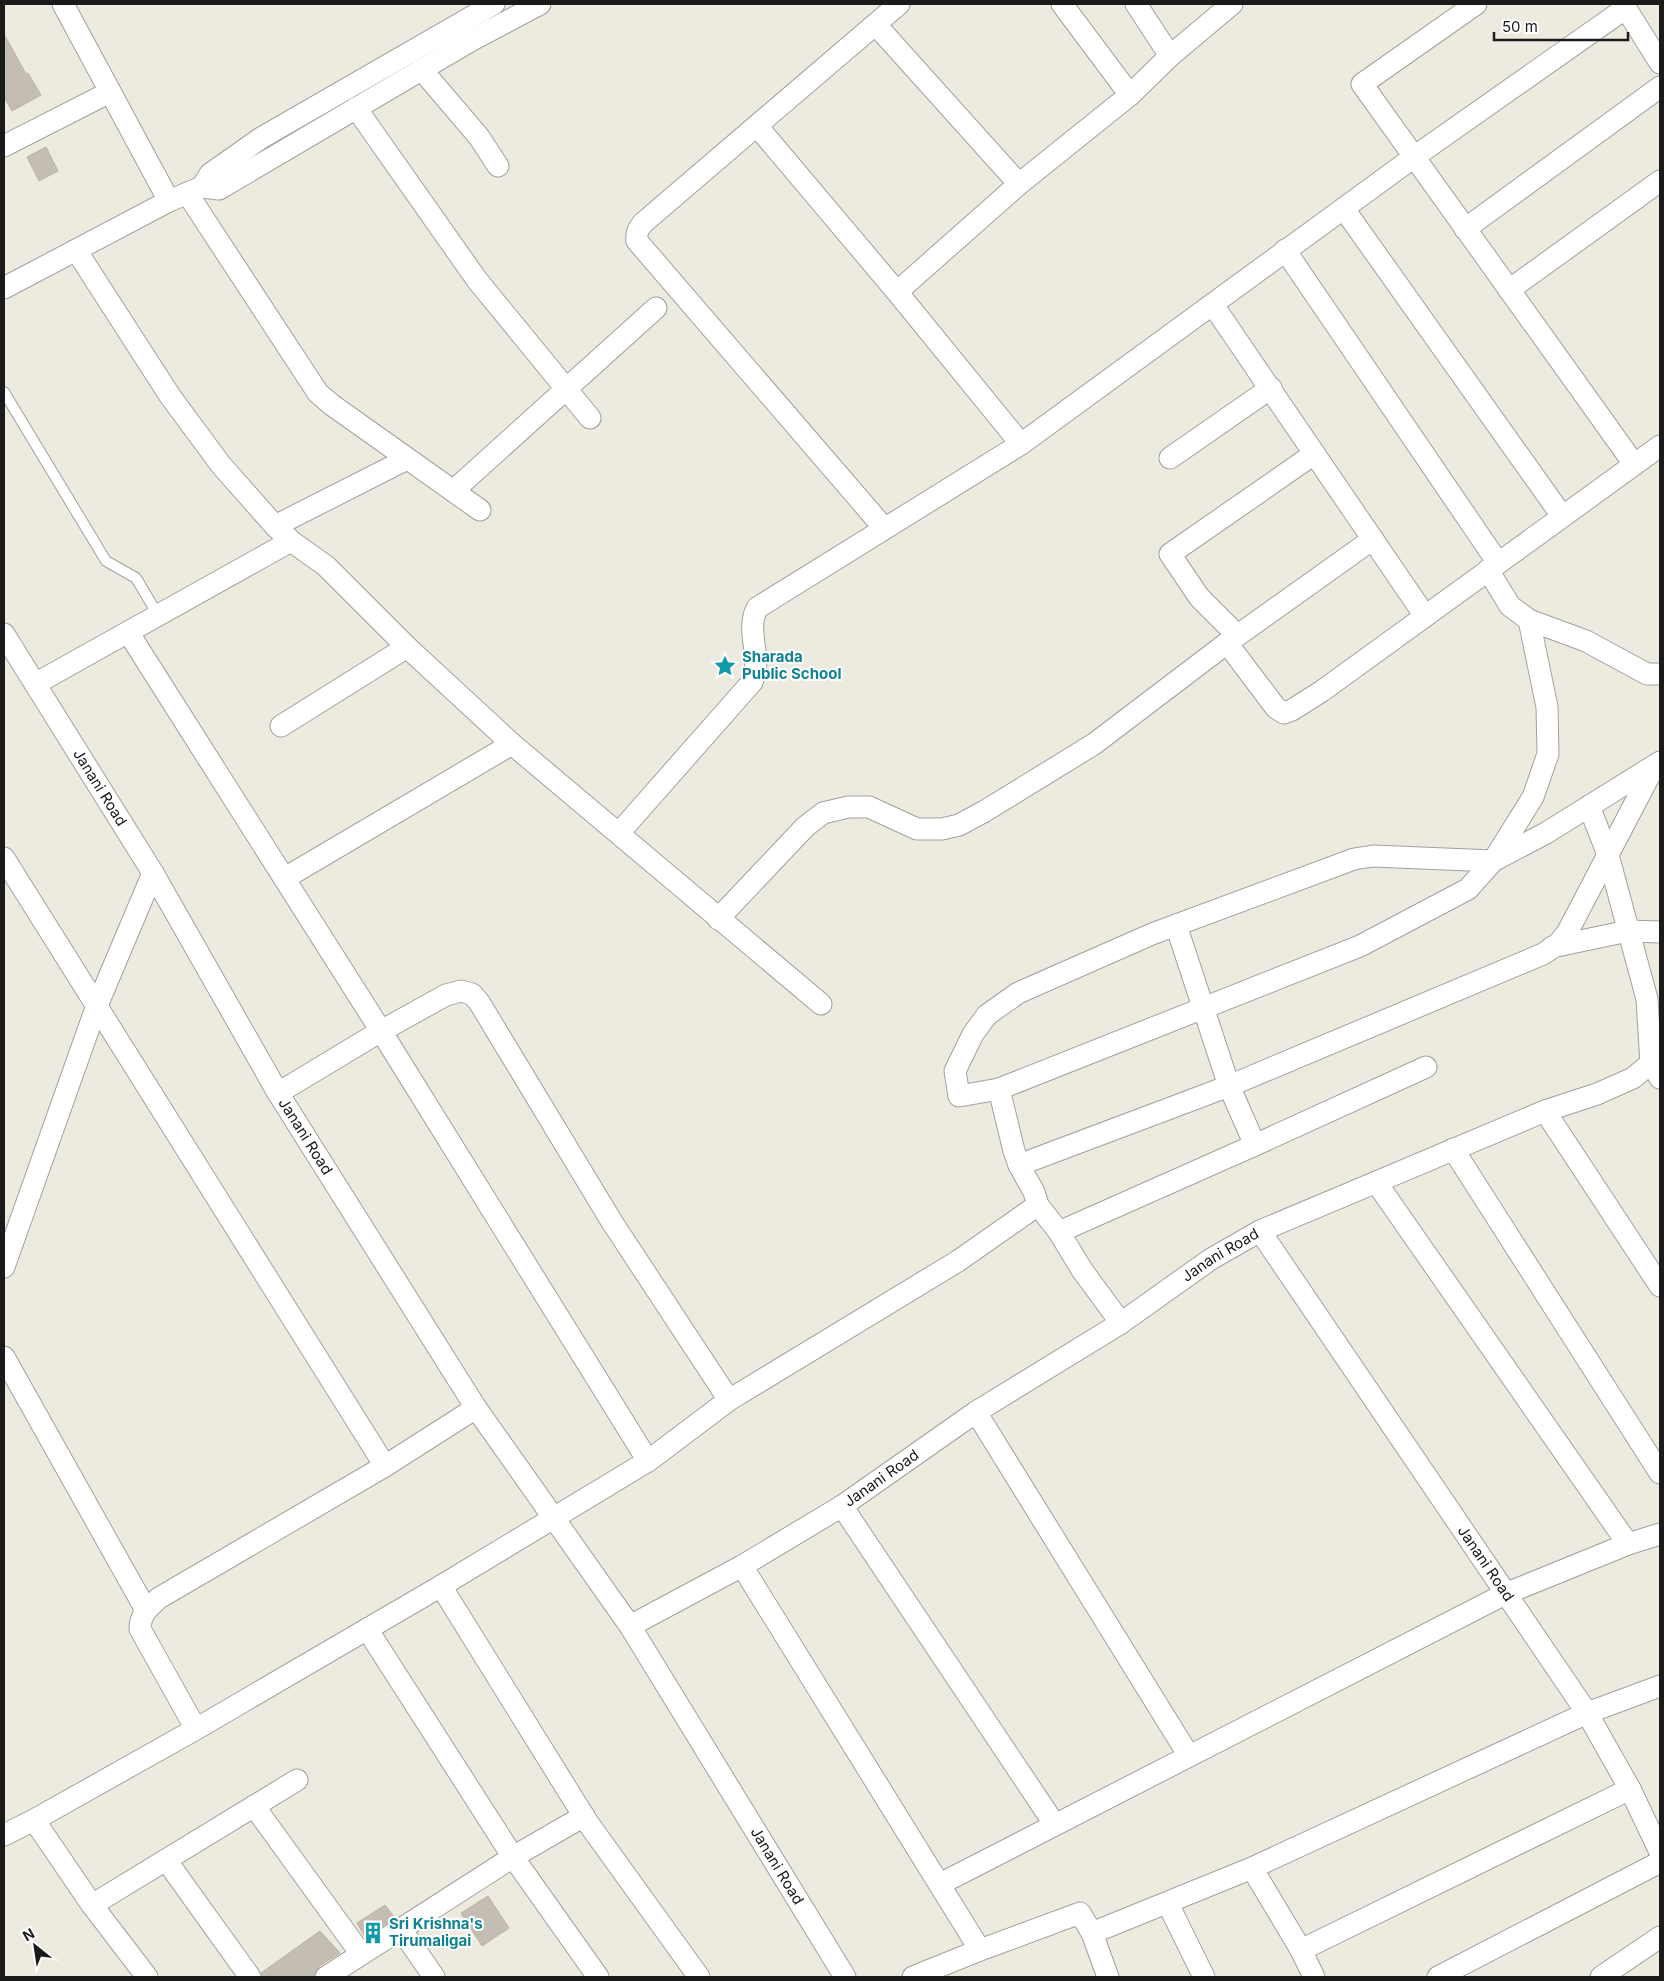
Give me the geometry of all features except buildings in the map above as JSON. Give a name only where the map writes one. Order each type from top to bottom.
[{"type":"street","points":[[62,4],[110,92],[186,193],[318,393],[332,405],[480,510]]},
{"type":"street","points":[[4,288],[186,193],[261,138],[494,4]]},
{"type":"street","points":[[186,193],[219,189],[356,108],[540,4]]},
{"type":"street","points":[[884,528],[637,241],[638,229],[643,223],[899,4]]},
{"type":"street","points":[[1062,4],[1130,95]]},
{"type":"street","points":[[1136,4],[1170,56]]},
{"type":"street","points":[[1476,4],[1362,84],[1634,464]]},
{"type":"street","points":[[897,292],[1019,184],[1130,95],[1170,56],[1229,5]]},
{"type":"street","points":[[619,833],[752,682],[757,662],[752,625],[756,608],[1020,444],[1624,6],[1660,63]]},
{"type":"street","points":[[876,25],[1019,184]]},
{"type":"street","points":[[422,70],[479,137],[498,166]]},
{"type":"street","points":[[1466,228],[1660,87]]},
{"type":"street","points":[[5,143],[110,92]]},
{"type":"street","points":[[356,108],[477,280],[590,418]]},
{"type":"street","points":[[756,126],[897,292],[1020,444]]},
{"type":"street","points":[[1509,290],[1660,181]]},
{"type":"street","points":[[1344,209],[1562,516]]},
{"type":"street","points":[[76,250],[170,396],[221,465],[275,526],[291,541],[326,566],[408,647],[512,744],[821,1004]]},
{"type":"street","points":[[1285,250],[1493,567],[1510,606],[1529,620],[1586,641],[1647,674],[1660,674]]},
{"type":"street","points":[[1213,305],[1426,616]]},
{"type":"street","points":[[453,491],[656,308]]},
{"type":"street","points":[[1170,458],[1270,388]]},
{"type":"street","points":[[1314,454],[1170,554],[1198,597],[1232,639],[1276,708],[1284,713],[1322,691],[1660,446]]},
{"type":"street","points":[[275,526],[407,459]]},
{"type":"street","points":[[718,919],[805,827],[823,813],[848,807],[869,807],[917,829],[942,829],[958,825],[985,811],[1094,744],[1232,639],[1373,539]]},
{"type":"street","points":[[35,684],[291,541]]},
{"type":"street","points":[[1529,620],[1547,708],[1548,754],[1533,797],[1492,861],[1468,889],[1360,946],[999,1089],[959,1096],[955,1071],[973,1034],[987,1015],[1018,994],[1176,926],[1354,859],[1373,856],[1492,861],[1546,833],[1658,764]]},
{"type":"street","points":[[128,632],[285,878],[648,1460]]},
{"type":"street","name":"Janani Road","points":[[4,634],[153,873],[278,1093],[476,1408],[630,1626],[844,1977]]},
{"type":"street","points":[[281,726],[408,647]]},
{"type":"street","points":[[285,878],[512,744]]},
{"type":"street","points":[[1019,1165],[1229,1086],[1534,958],[1552,947],[1567,933],[1658,764]]},
{"type":"street","points":[[1260,1231],[1545,1111],[1597,1094],[1633,1078],[1657,1064],[1647,999],[1608,855],[1589,806]]},
{"type":"street","points":[[4,858],[96,1008],[385,1466]]},
{"type":"street","points":[[4,1267],[9,1226],[96,1008],[153,873]]},
{"type":"street","points":[[1176,926],[1229,1086],[1255,1144]]},
{"type":"street","points":[[1552,947],[1628,931],[1660,932]]},
{"type":"street","points":[[278,1093],[381,1031],[446,995],[461,991],[472,994],[479,1002],[612,1222],[729,1400]]},
{"type":"street","points":[[1059,1232],[1426,1067]]},
{"type":"street","points":[[999,1089],[1019,1165],[1034,1192],[1038,1205],[1059,1232],[1082,1270],[1121,1323]]},
{"type":"street","points":[[1545,1111],[1660,1286]]},
{"type":"street","points":[[1453,1149],[1660,1473]]},
{"type":"street","points":[[1376,1182],[1628,1544]]},
{"type":"street","points":[[4,1835],[196,1729],[441,1586],[648,1460],[729,1400],[958,1261],[1038,1205]]},
{"type":"street","name":"Janani Road","points":[[630,1626],[742,1566],[842,1506],[976,1412],[1121,1323],[1211,1259],[1260,1231],[1587,1713],[1630,1789],[1660,1852]]},
{"type":"street","points":[[4,1357],[146,1610]]},
{"type":"street","points":[[196,1729],[140,1629],[140,1621],[146,1610],[159,1598],[385,1466],[476,1408]]},
{"type":"street","points":[[976,1412],[1190,1756]]},
{"type":"street","points":[[842,1506],[1055,1825]]},
{"type":"street","points":[[940,1884],[1505,1594],[1628,1544],[1660,1534]]},
{"type":"street","points":[[742,1566],[980,1950]]},
{"type":"street","points":[[441,1586],[584,1816],[699,1977]]},
{"type":"street","points":[[367,1629],[513,1857],[598,1977]]},
{"type":"street","points":[[1092,1933],[1168,1904],[1252,1868],[1587,1713],[1660,1686]]},
{"type":"street","points":[[92,1905],[297,1780]]},
{"type":"street","points":[[1301,1950],[1630,1789]]},
{"type":"street","points":[[254,1806],[361,1954]]},
{"type":"street","points":[[326,1977],[513,1857],[584,1816]]},
{"type":"street","points":[[34,1820],[92,1905],[147,1977]]},
{"type":"street","points":[[166,1860],[250,1977]]},
{"type":"street","points":[[1438,1977],[1660,1862]]},
{"type":"street","points":[[1252,1868],[1301,1950],[1314,1977]]},
{"type":"street","points":[[1168,1904],[1204,1977]]},
{"type":"street","points":[[913,1977],[1080,1913],[1092,1933],[1108,1977]]},
{"type":"street","points":[[401,1929],[434,1977]]},
{"type":"street","points":[[1601,1977],[1660,1936]]},
{"type":"lane","points":[[4,392],[106,561],[136,578],[158,616]]},
{"type":"place","name":"Sharada Public School","points":[[725,666]]},
{"type":"place","name":"Sri Krishna's Tirumaligai","points":[[373,1933]]}]
